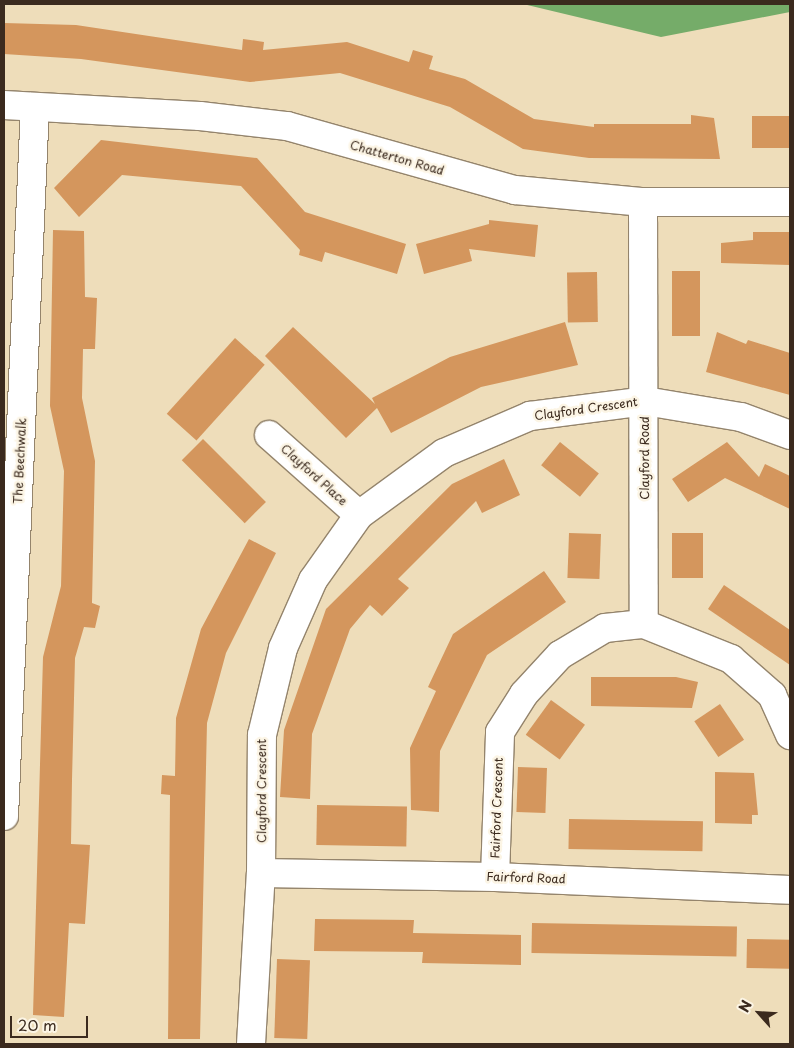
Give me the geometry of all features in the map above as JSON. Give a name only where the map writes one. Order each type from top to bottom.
[{"type":"street","name":"Chatterton Road","points":[[4,105],[200,116],[287,126],[515,190],[643,202],[790,202]]},
{"type":"street","name":"The Beechwalk","points":[[4,816],[35,107]]},
{"type":"street","name":"Clayford Road","points":[[643,202],[645,401],[644,624]]},
{"type":"street","name":"Clayford Crescent","points":[[251,1044],[261,873],[262,735],[283,648],[313,580],[359,515],[444,453],[530,416],[645,401],[741,417],[790,434]]},
{"type":"street","name":"Clayford Place","points":[[269,435],[359,515]]},
{"type":"street","name":"Fairford Crescent","points":[[495,877],[494,791],[500,732],[524,694],[560,655],[605,628],[644,624],[731,659],[772,695],[790,735]]},
{"type":"street","name":"Fairford Road","points":[[261,873],[495,877],[790,890]]},
{"type":"green space","points":[[523,4],[790,4],[790,12],[661,37]]},
{"type":"building","points":[[4,23],[76,25],[242,50],[243,39],[264,42],[263,50],[347,42],[409,62],[413,50],[433,56],[429,69],[465,79],[534,119],[594,127],[594,124],[691,124],[691,115],[714,118],[720,159],[589,158],[523,149],[450,107],[340,73],[250,82],[81,59],[4,54]]},
{"type":"building","points":[[752,116],[790,116],[790,148],[752,148]]},
{"type":"building","points":[[101,140],[257,158],[305,212],[406,244],[397,274],[325,252],[322,262],[299,255],[300,250],[241,186],[122,175],[79,217],[54,188]]},
{"type":"building","points":[[489,220],[538,225],[535,257],[469,249],[472,261],[424,274],[416,244],[489,224]]},
{"type":"building","points":[[53,230],[84,231],[85,297],[97,298],[95,349],[83,349],[82,398],[95,461],[92,603],[100,606],[95,628],[84,627],[75,658],[71,844],[90,845],[85,924],[69,923],[64,1017],[33,1015],[43,657],[61,586],[64,471],[50,406]]},
{"type":"building","points":[[753,232],[790,232],[790,265],[721,263],[721,243],[753,240]]},
{"type":"building","points":[[672,271],[700,271],[700,336],[672,336]]},
{"type":"building","points":[[597,272],[598,322],[568,323],[567,273]]},
{"type":"building","points":[[565,322],[578,365],[481,387],[391,433],[377,408],[346,438],[265,356],[293,327],[375,404],[372,398],[450,357]]},
{"type":"building","points":[[717,332],[746,344],[748,340],[790,353],[790,395],[706,372]]},
{"type":"building","points":[[235,338],[265,365],[196,441],[167,414]]},
{"type":"building","points":[[203,439],[266,502],[245,523],[182,460]]},
{"type":"building","points":[[560,442],[599,473],[580,497],[541,465]]},
{"type":"building","points":[[727,442],[759,477],[765,464],[790,476],[790,509],[725,478],[688,502],[672,479]]},
{"type":"building","points":[[504,459],[520,495],[482,513],[476,501],[398,579],[409,588],[382,616],[370,605],[350,629],[312,734],[310,799],[280,797],[284,730],[326,609],[452,484]]},
{"type":"building","points":[[569,533],[601,534],[599,579],[567,578]]},
{"type":"building","points":[[672,533],[703,533],[703,578],[672,578]]},
{"type":"building","points":[[249,539],[276,553],[226,653],[207,723],[200,1039],[168,1039],[170,795],[161,794],[162,775],[175,776],[176,718],[201,629]]},
{"type":"building","points":[[544,571],[566,602],[487,655],[440,751],[439,812],[411,810],[410,748],[436,691],[428,687],[453,634]]},
{"type":"building","points":[[724,585],[790,630],[790,665],[708,609]]},
{"type":"building","points":[[591,677],[676,677],[698,682],[692,708],[591,706]]},
{"type":"building","points":[[551,700],[585,725],[560,759],[526,735]]},
{"type":"building","points":[[720,704],[744,740],[718,757],[694,721]]},
{"type":"building","points":[[518,767],[547,768],[545,813],[516,812]]},
{"type":"building","points":[[715,772],[754,773],[758,815],[752,815],[752,824],[715,823]]},
{"type":"building","points":[[317,805],[407,807],[406,847],[316,845]]},
{"type":"building","points":[[569,819],[703,821],[702,851],[568,849]]},
{"type":"building","points":[[315,919],[414,920],[413,933],[521,935],[521,965],[422,963],[423,952],[314,951]]},
{"type":"building","points":[[532,923],[737,927],[736,957],[531,953]]},
{"type":"building","points":[[747,939],[790,940],[789,969],[746,968]]},
{"type":"building","points":[[277,959],[310,960],[307,1039],[274,1038]]}]
